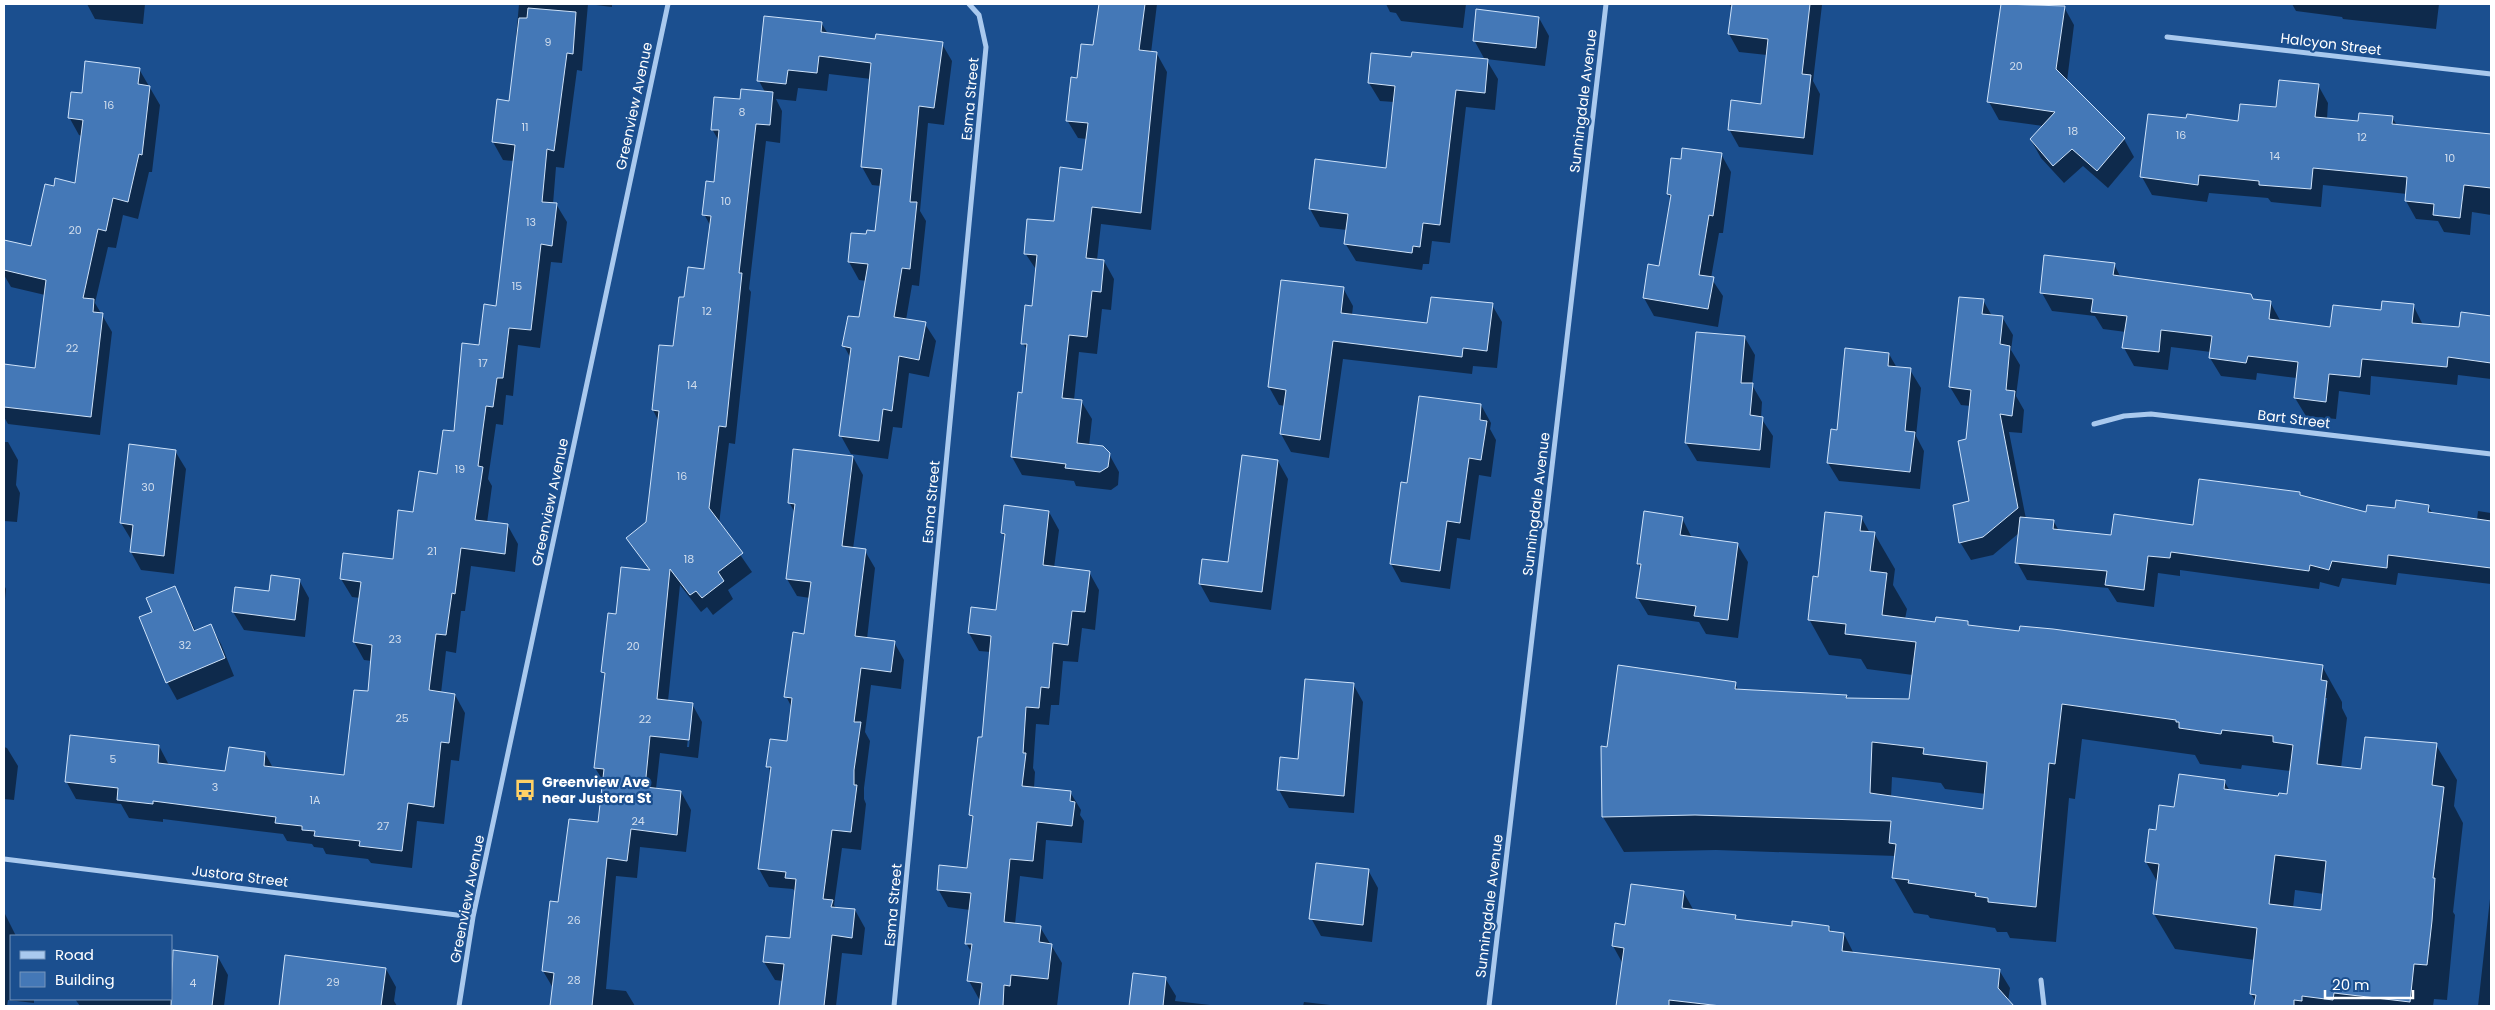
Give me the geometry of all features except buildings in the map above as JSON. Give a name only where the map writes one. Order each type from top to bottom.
[{"type":"street","name":"Greenview Avenue","points":[[459,1006],[473,917],[668,4]]},
{"type":"street","name":"Esma Street","points":[[894,1006],[986,47],[980,15],[969,4]]},
{"type":"street","name":"Sunningdale Avenue","points":[[1489,1006],[1606,4]]},
{"type":"street","name":"Halcyon Street","points":[[2167,37],[2491,74]]},
{"type":"street","name":"Bart Street","points":[[2094,424],[2124,416],[2151,414],[2491,454]]},
{"type":"street","name":"Justora Street","points":[[4,858],[473,917]]},
{"type":"street","points":[[2041,980],[2044,1006]]},
{"type":"place","name":"Greenview Ave near Justora St","points":[[525,790]]}]
